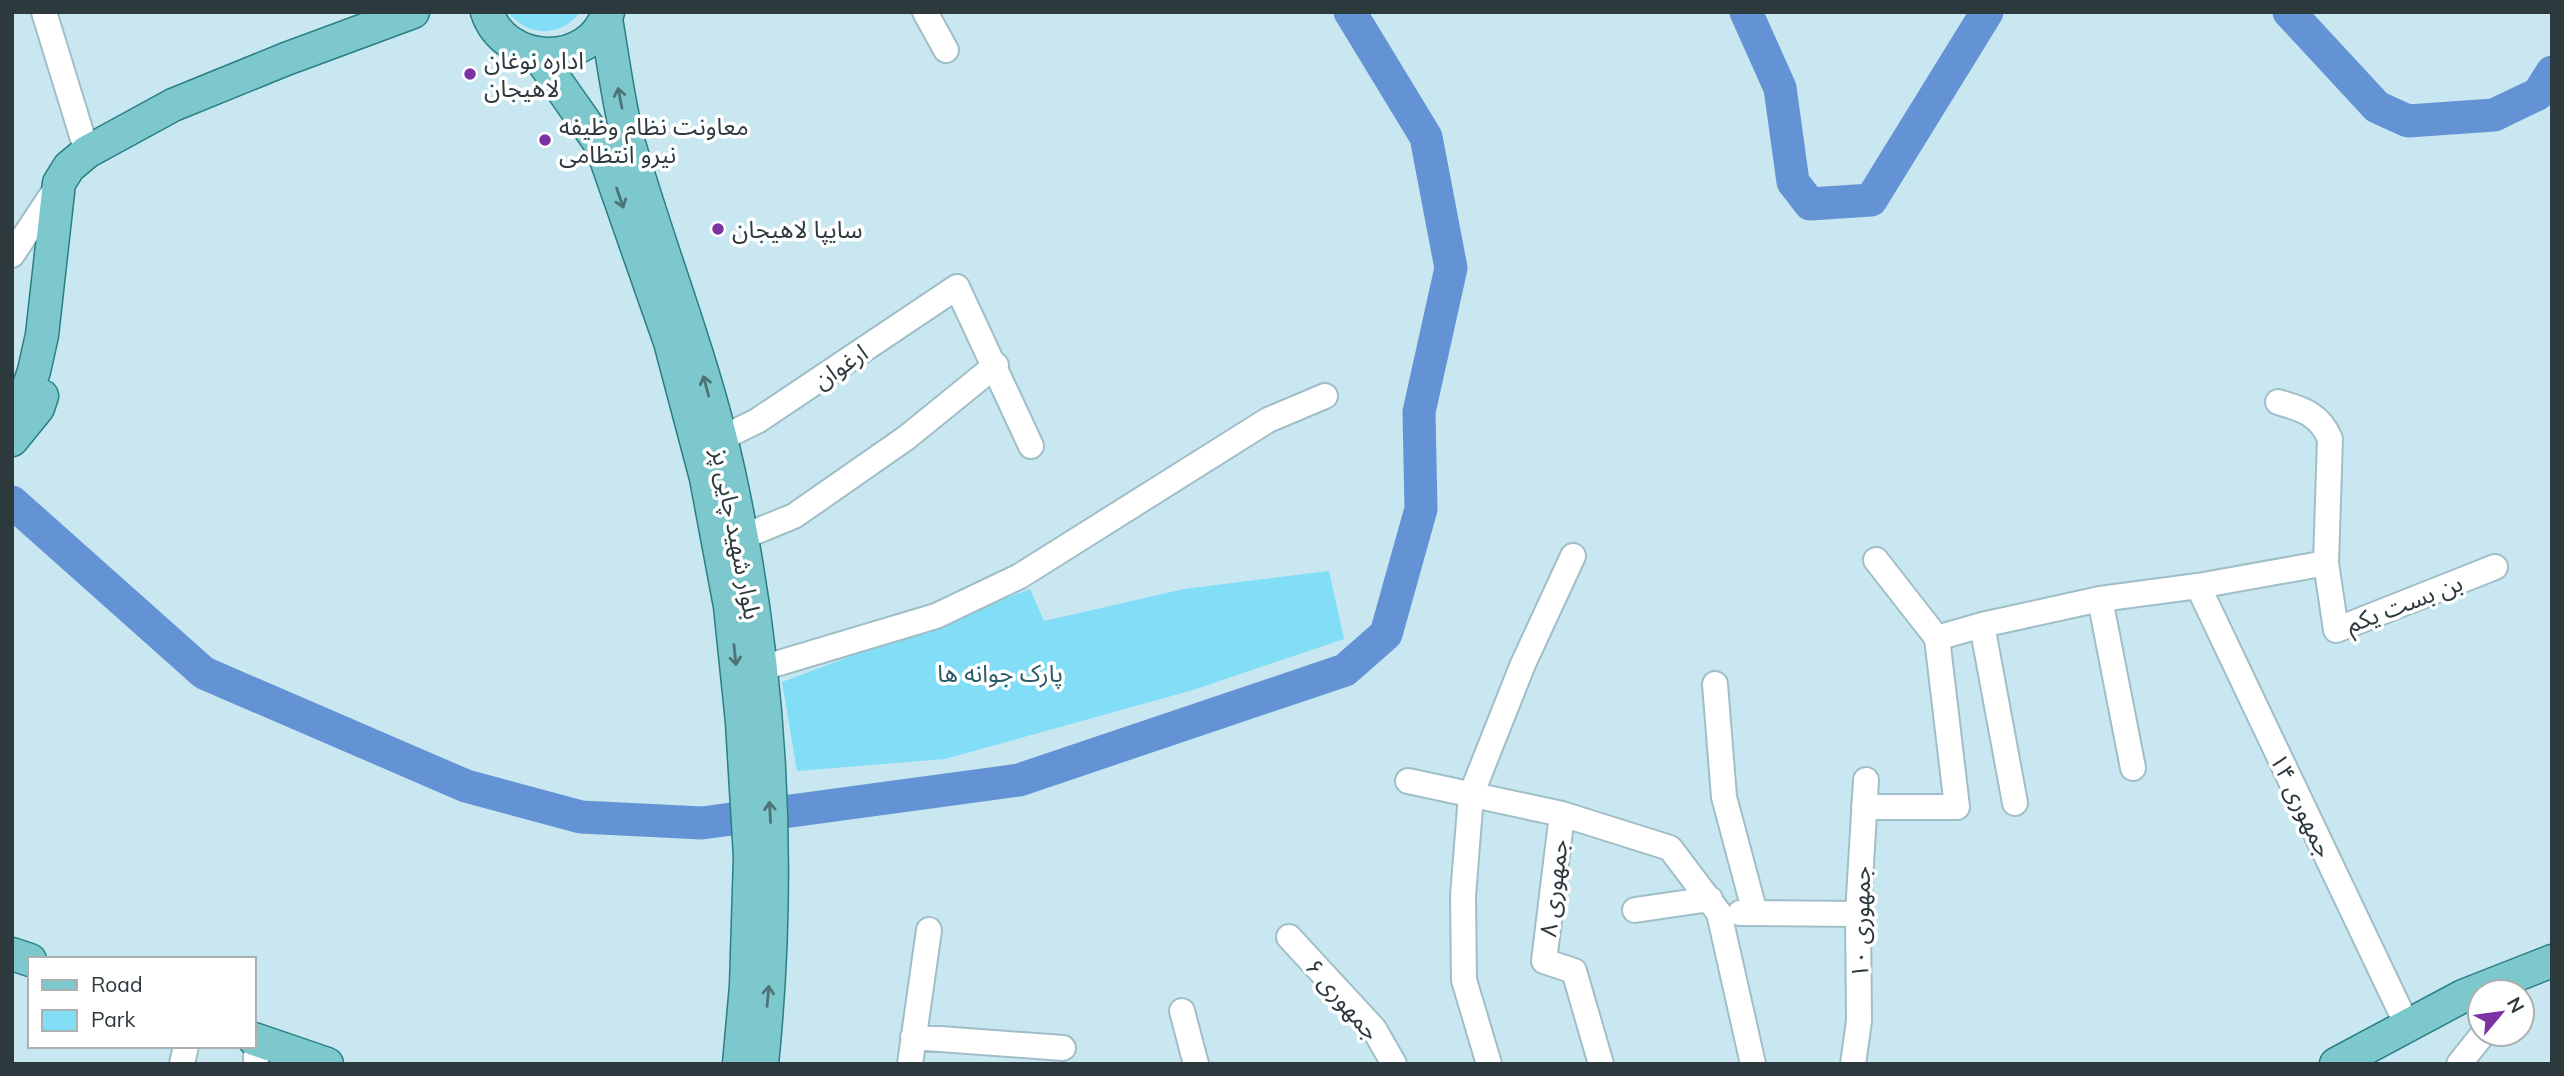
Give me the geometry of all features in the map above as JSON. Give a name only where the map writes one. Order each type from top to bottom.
[{"type":"main road","points":[[12,410],[26,394],[43,334],[59,183],[69,167],[87,152],[173,105],[413,12]]},
{"type":"main road","points":[[487,12],[489,20],[502,37],[519,49],[538,55],[558,55],[578,48],[594,36],[607,16]]},
{"type":"main road","name":"بلوار شهید چایی پز","points":[[607,16],[628,138],[692,335],[729,472],[752,603],[759,668],[756,767],[769,988],[762,1064]]},
{"type":"main road","name":"بلوار شهید چایی پز","points":[[538,55],[601,145],[670,342],[706,478],[756,767]]},
{"type":"main road","points":[[12,440],[38,408],[53,361],[59,311],[50,265]]},
{"type":"main road","name":"بلوار شهید چایی پز","points":[[738,1064],[761,857]]},
{"type":"main road","points":[[2336,1064],[2463,996],[2544,964]]},
{"type":"main road","points":[[257,1048],[327,1064]]},
{"type":"street","points":[[44,12],[87,152]]},
{"type":"street","points":[[925,12],[946,50]]},
{"type":"street","points":[[12,255],[59,183]]},
{"type":"street","name":"ارغوان","points":[[720,439],[757,421],[957,287],[996,365]]},
{"type":"street","points":[[740,538],[794,516],[906,438],[996,365],[1031,446]]},
{"type":"street","points":[[759,668],[936,616],[1008,582],[1131,508],[1268,420],[1325,396]]},
{"type":"street","points":[[1937,638],[1982,625],[2100,599],[2198,586],[2326,563],[2330,439],[2325,425],[2311,413],[2278,402]]},
{"type":"street","points":[[1489,1064],[1464,980],[1464,896],[1471,795],[1523,664],[1573,556]]},
{"type":"street","points":[[1864,807],[1956,807],[1937,638],[1876,560]]},
{"type":"street","name":"بن بست یکم","points":[[2326,563],[2336,630],[2495,568]]},
{"type":"street","name":"جمهوری ۱۴","points":[[2198,586],[2407,1025]]},
{"type":"street","points":[[2100,599],[2133,768]]},
{"type":"street","points":[[1982,625],[2015,803]]},
{"type":"street","points":[[1715,684],[1724,797],[1755,913]]},
{"type":"street","name":"جمهوری ۱۰","points":[[1853,1064],[1859,1021],[1858,914],[1866,780]]},
{"type":"street","points":[[1408,781],[1562,814],[1670,848],[1714,906],[1753,1064]]},
{"type":"street","name":"جمهوری ۸","points":[[1562,814],[1544,961],[1574,971],[1601,1064]]},
{"type":"street","points":[[1635,910],[1714,906],[1755,913],[1858,914]]},
{"type":"street","points":[[910,1064],[929,930]]},
{"type":"street","name":"جمهوری ۶","points":[[1289,937],[1374,1029],[1394,1064]]},
{"type":"street","points":[[2530,978],[2544,964]]},
{"type":"street","points":[[1181,1011],[1196,1064]]},
{"type":"street","points":[[913,1037],[1063,1048]]},
{"type":"street","points":[[2463,1063],[2473,1048]]},
{"type":"green space","points":[[508,12],[580,12],[563,26],[544,31],[525,26]]},
{"type":"green space","name":"پارک جوانه ها","points":[[1329,571],[1344,639],[1193,690],[945,759],[797,771],[782,682],[1030,589],[1044,621],[1184,589]]},
{"type":"waterway","points":[[12,502],[204,673],[466,786],[581,817],[702,823],[1019,780],[1345,670],[1386,634],[1421,509],[1419,412],[1451,268],[1426,137],[1350,12]]},
{"type":"waterway","points":[[1746,12],[1780,88],[1793,182],[1810,204],[1871,200],[1987,12]]},
{"type":"waterway","points":[[2289,12],[2377,107],[2408,121],[2494,115],[2538,94],[2552,72]]},
{"type":"place","name":"اداره نوغان لاهیجان","points":[[470,74]]},
{"type":"place","name":"معاونت نظام وظیفه نیرو انتظامی","points":[[545,140]]},
{"type":"place","name":"سایپا لاهیجان","points":[[718,229]]}]
